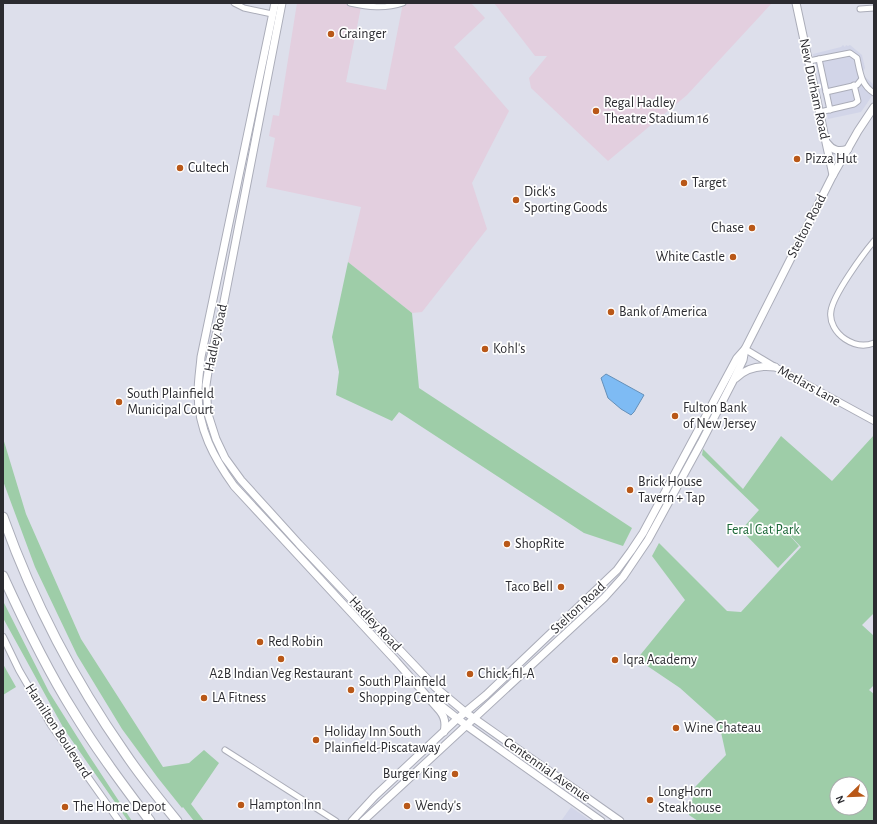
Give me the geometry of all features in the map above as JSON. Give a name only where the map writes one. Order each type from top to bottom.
[{"type":"highway","points":[[3,517],[12,543],[36,599],[76,676],[126,754],[177,821]]},
{"type":"highway","points":[[3,576],[36,647],[72,710],[116,777],[150,821]]},
{"type":"main road","name":"Hadley Road","points":[[275,3],[201,356],[198,393],[200,416],[208,445],[219,465],[234,486],[423,691],[443,715],[445,721],[444,732]]},
{"type":"main road","name":"Hadley Road","points":[[282,3],[222,309],[210,359],[206,385],[208,414],[216,439],[225,458],[260,502],[415,668],[435,688],[474,719]]},
{"type":"main road","name":"New Durham Road","points":[[796,3],[833,175]]},
{"type":"main road","name":"Stelton Road","points":[[352,821],[375,796],[465,712],[486,696],[617,570],[631,551],[643,533],[737,358],[745,349],[833,175],[874,107]]},
{"type":"main road","points":[[826,143],[838,151],[848,149]]},
{"type":"main road","name":"Stelton Road","points":[[363,821],[604,598],[623,577],[648,540],[701,444],[743,360],[745,349]]},
{"type":"main road","points":[[201,356],[210,359]]},
{"type":"main road","points":[[732,382],[741,373],[753,368],[765,366],[775,367]]},
{"type":"main road","name":"Hadley Road","points":[[423,691],[467,726]]},
{"type":"main road","name":"Centennial Avenue","points":[[474,719],[620,821]]},
{"type":"main road","name":"Centennial Avenue","points":[[467,726],[601,821]]},
{"type":"street","points":[[234,3],[244,8],[272,14]]},
{"type":"street","points":[[350,3],[370,7],[383,7],[403,3]]},
{"type":"street","points":[[860,8],[874,8]]},
{"type":"street","points":[[808,61],[850,53],[857,58],[861,80],[868,90],[874,93]]},
{"type":"street","points":[[819,59],[830,110]]},
{"type":"street","points":[[826,92],[857,84],[861,80]]},
{"type":"street","points":[[820,112],[854,104],[858,101],[854,85]]},
{"type":"street","points":[[874,240],[860,258],[834,300],[830,316],[835,330],[846,340],[863,346],[874,343]]},
{"type":"street","name":"Metlars Lane","points":[[745,349],[874,421]]},
{"type":"street","name":"Hamilton Boulevard","points":[[3,637],[19,670],[51,725],[120,821]]},
{"type":"street","points":[[225,750],[336,821]]},
{"type":"shaded area","points":[[297,3],[345,3],[361,7],[346,82],[386,90],[403,3],[471,3],[485,18],[454,47],[509,111],[472,183],[487,229],[422,312],[412,313],[348,262],[361,207],[266,187],[275,138],[269,136],[273,115],[279,116]]},
{"type":"shaded area","points":[[494,3],[772,3],[687,95],[608,161],[531,88],[529,78],[547,56],[535,56]]},
{"type":"shaded area","points":[[843,45],[845,47],[846,45],[850,45],[862,55],[865,68],[862,74],[874,85],[874,93],[861,112],[828,119],[813,54],[841,47]]},
{"type":"shaded area","points":[[571,807],[591,821],[561,821]]},
{"type":"green space","points":[[348,262],[412,313],[419,388],[632,528],[623,546],[584,533],[399,412],[392,421],[336,395],[339,372],[332,337]]},
{"type":"green space","name":"Feral Cat Park","points":[[874,435],[874,613],[862,625],[874,636],[874,685],[869,690],[874,694],[874,821],[698,821],[689,815],[695,787],[726,755],[719,723],[680,688],[637,659],[685,600],[652,556],[659,543],[727,611],[741,612],[801,547],[782,527],[799,546],[778,568],[741,530],[759,510],[702,455],[703,449],[743,489],[781,436],[832,481]]},
{"type":"green space","points":[[3,438],[26,514],[81,639],[163,767],[189,763],[204,750],[219,763],[191,804],[204,821],[194,821],[158,778],[122,729],[77,655],[35,567],[3,481]]},
{"type":"green space","points":[[3,601],[49,692],[132,821],[128,821],[64,729],[3,618]]},
{"type":"green space","points":[[3,664],[16,687],[3,695]]},
{"type":"water","points":[[606,374],[644,395],[631,415],[608,398],[601,378]]},
{"type":"place","name":"Grainger","points":[[331,34]]},
{"type":"place","name":"Regal Hadley Theatre Stadium 16","points":[[596,111]]},
{"type":"place","name":"Pizza Hut","points":[[797,159]]},
{"type":"place","name":"Cultech","points":[[180,168]]},
{"type":"place","name":"Target","points":[[684,183]]},
{"type":"place","name":"Dick's Sporting Goods","points":[[516,200]]},
{"type":"place","name":"Chase","points":[[752,228]]},
{"type":"place","name":"White Castle","points":[[733,257]]},
{"type":"place","name":"Bank of America","points":[[611,312]]},
{"type":"place","name":"Kohl's","points":[[485,349]]},
{"type":"place","name":"South Plainfield Municipal Court","points":[[119,402]]},
{"type":"place","name":"Fulton Bank of New Jersey","points":[[675,416]]},
{"type":"place","name":"Brick House Tavern + Tap","points":[[630,490]]},
{"type":"place","name":"ShopRite","points":[[507,544]]},
{"type":"place","name":"Taco Bell","points":[[561,587]]},
{"type":"place","name":"Red Robin","points":[[260,642]]},
{"type":"place","name":"A2B Indian Veg Restaurant","points":[[281,659]]},
{"type":"place","name":"Iqra Academy","points":[[615,660]]},
{"type":"place","name":"Chick-fil-A","points":[[470,674]]},
{"type":"place","name":"South Plainfield Shopping Center","points":[[351,690]]},
{"type":"place","name":"LA Fitness","points":[[204,698]]},
{"type":"place","name":"Wine Chateau","points":[[676,728]]},
{"type":"place","name":"Holiday Inn South Plainfield-Piscataway","points":[[316,740]]},
{"type":"place","name":"Burger King","points":[[455,774]]},
{"type":"place","name":"LongHorn Steakhouse","points":[[650,800]]},
{"type":"place","name":"Hampton Inn","points":[[241,805]]},
{"type":"place","name":"Wendy's","points":[[407,806]]},
{"type":"place","name":"The Home Depot","points":[[65,807]]}]
